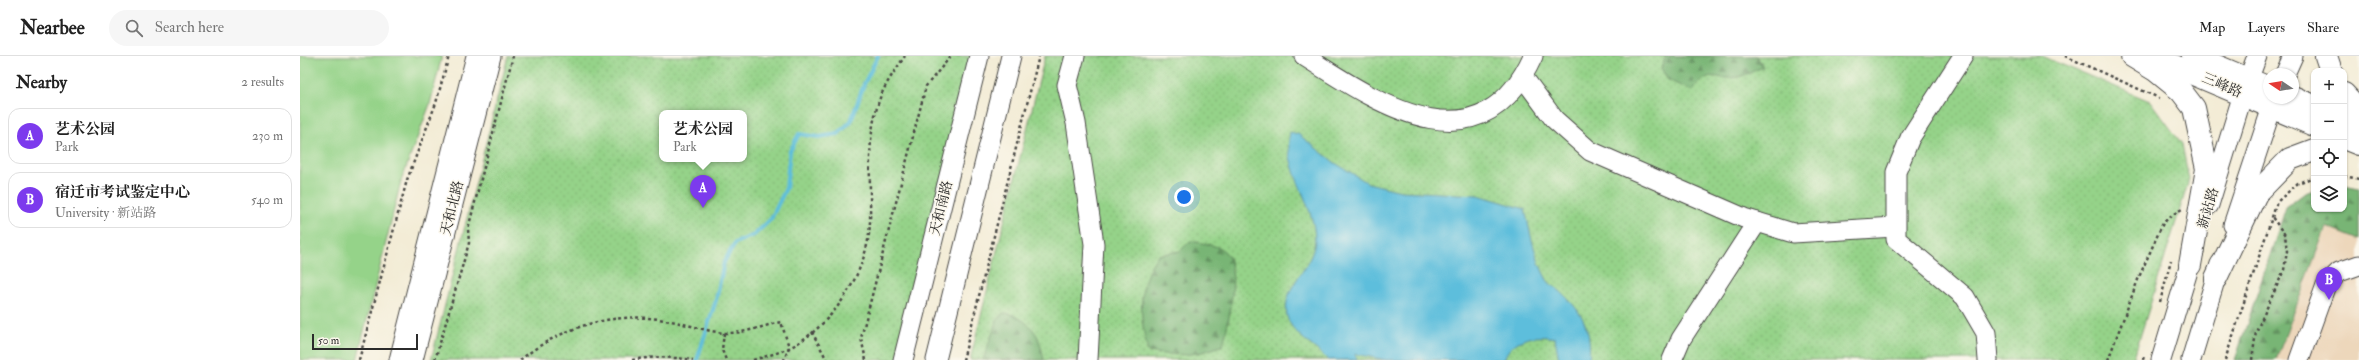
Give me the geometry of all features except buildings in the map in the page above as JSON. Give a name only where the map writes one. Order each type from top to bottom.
[{"type":"main road","points":[[2132,56],[2155,70],[2181,91],[2194,108],[2207,169],[2181,262]]},
{"type":"main road","name":"三峰路","points":[[2151,56],[2245,86]]},
{"type":"main road","name":"三峰路","points":[[2193,56],[2245,86],[2263,94]]},
{"type":"main road","points":[[2326,56],[2330,68]]},
{"type":"main road","points":[[2347,97],[2359,110]]},
{"type":"main road","points":[[2299,100],[2311,105]]},
{"type":"main road","name":"三峰路","points":[[2281,104],[2311,123]]},
{"type":"main road","points":[[2347,120],[2359,125]]},
{"type":"main road","points":[[2347,139],[2359,144]]},
{"type":"main road","points":[[2216,278],[2256,194],[2290,159],[2311,151]]},
{"type":"main road","points":[[2347,151],[2359,153]]},
{"type":"street","name":"天和北路","points":[[399,360],[476,56]]},
{"type":"street","name":"天和北路","points":[[413,360],[491,56]]},
{"type":"street","name":"天和南路","points":[[903,360],[979,56]]},
{"type":"street","points":[[936,360],[1011,56]]},
{"type":"street","points":[[1075,56],[1067,85],[1076,123],[1094,244],[1088,360]]},
{"type":"street","points":[[1304,56],[1364,94],[1406,113],[1441,121],[1468,118],[1494,108],[1524,77],[1533,56]]},
{"type":"street","points":[[1963,56],[1910,138],[1896,172],[1895,227],[1896,239],[1965,298],[1986,333],[1988,360]]},
{"type":"street","name":"新站路","points":[[2153,356],[2181,262],[2257,56]]},
{"type":"street","points":[[2288,68],[2293,56]]},
{"type":"street","points":[[1524,77],[1554,119],[1590,151],[1756,222],[1793,232],[1895,227]]},
{"type":"street","name":"新站路","points":[[2191,360],[2270,104]]},
{"type":"street","points":[[1672,360],[1689,326],[1756,222]]},
{"type":"street","points":[[2300,360],[2326,285],[2339,272],[2359,265]]},
{"type":"path","points":[[359,360],[407,180],[436,103],[449,56]]},
{"type":"path","points":[[434,360],[468,243],[468,229],[513,56]]},
{"type":"path","points":[[753,360],[788,348],[801,341],[812,332],[843,299],[856,274],[867,241],[870,222],[869,146],[878,103],[890,78],[905,56]]},
{"type":"path","points":[[866,360],[861,338],[926,86],[951,56]]},
{"type":"path","points":[[963,360],[1039,56]]},
{"type":"path","points":[[2064,56],[2164,101]]},
{"type":"path","points":[[2225,360],[2271,216],[2277,202],[2298,183],[2311,177]]},
{"type":"path","points":[[2347,177],[2359,179]]},
{"type":"path","points":[[2108,360],[2139,277],[2164,223],[2172,215],[2186,207],[2184,215]]},
{"type":"path","points":[[2252,360],[2256,332],[2284,270],[2287,251],[2285,235],[2271,216]]},
{"type":"path","points":[[2158,309],[2181,262]]},
{"type":"path","points":[[520,360],[560,333],[582,325],[627,317],[664,319],[724,333],[745,332],[781,322],[788,348],[784,360]]},
{"type":"path","points":[[812,332],[827,360]]},
{"type":"path","points":[[724,333],[722,350],[726,360]]},
{"type":"path","points":[[2142,360],[2153,356]]},
{"type":"path","points":[[632,360],[644,357],[693,360]]},
{"type":"shaded area","points":[[2326,227],[2359,240],[2359,360],[2276,360]]},
{"type":"green space","points":[[300,56],[442,56],[430,104],[401,181],[357,360],[300,360]]},
{"type":"green space","points":[[508,56],[974,56],[899,360],[431,360]]},
{"type":"green space","points":[[1045,56],[2041,56],[2150,101],[2182,144],[2189,180],[2133,360],[970,360]]},
{"type":"green space","points":[[1666,56],[1757,56],[1763,67],[1737,77],[1709,77],[1699,83],[1692,91],[1668,80],[1661,68]]},
{"type":"green space","points":[[2347,186],[2359,188],[2359,240],[2326,227],[2276,360],[2235,360],[2286,207],[2305,193],[2311,191],[2311,212],[2347,212]]},
{"type":"green space","points":[[1190,241],[1218,247],[1225,252],[1230,260],[1233,283],[1232,297],[1223,345],[1194,354],[1177,355],[1148,352],[1142,314],[1143,290],[1146,278],[1158,255],[1180,251]]},
{"type":"green space","points":[[1003,313],[1013,315],[1024,321],[1036,333],[1044,360],[983,360],[997,320]]},
{"type":"water","points":[[1290,132],[1298,134],[1335,163],[1368,183],[1401,191],[1478,195],[1525,209],[1536,254],[1547,280],[1569,300],[1584,322],[1589,339],[1589,360],[1559,360],[1555,338],[1532,337],[1518,342],[1507,353],[1504,360],[1386,360],[1355,354],[1357,360],[1328,360],[1298,334],[1289,322],[1287,316],[1286,305],[1289,295],[1310,258],[1314,249],[1315,238],[1310,211],[1290,159]]},
{"type":"waterway","points":[[697,360],[716,300],[724,262],[735,243],[754,235],[771,219],[786,188],[790,151],[799,134],[819,137],[838,134],[851,121],[864,84],[878,56]]},
{"type":"place","name":"艺术公园","points":[[703,208]]},
{"type":"place","name":"宿迁市考试鉴定中心","points":[[2329,300]]}]
